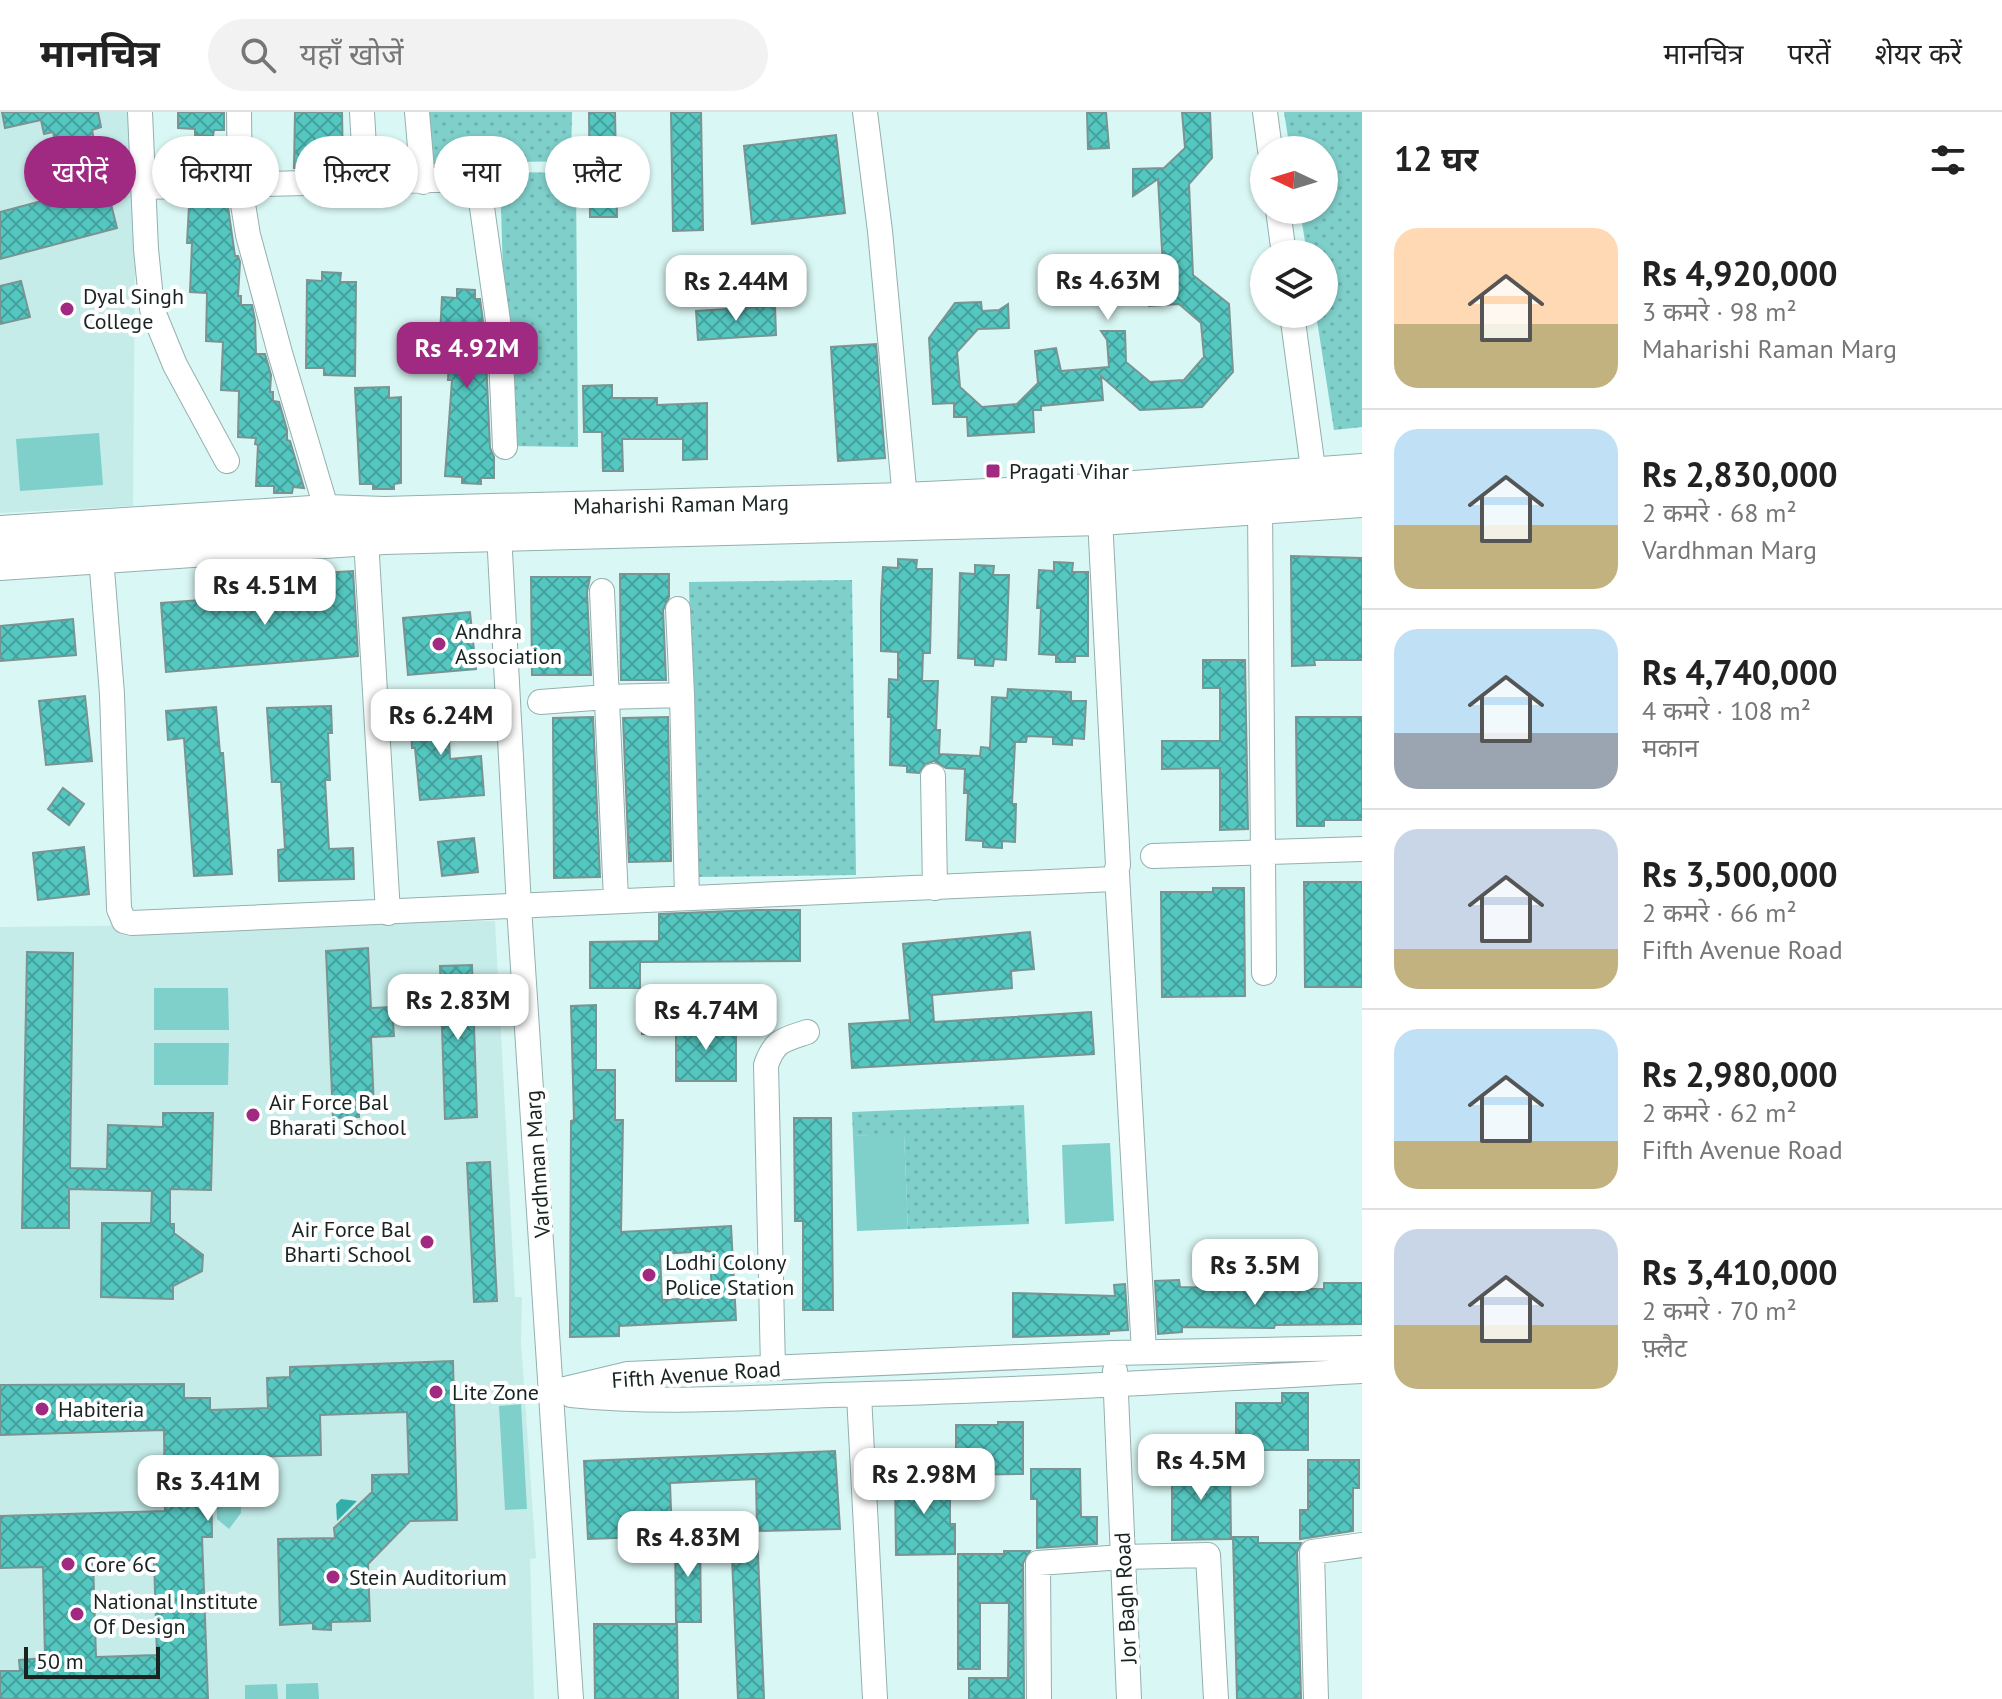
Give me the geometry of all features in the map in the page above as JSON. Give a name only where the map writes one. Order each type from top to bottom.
[{"type":"main road","name":"Maharishi Raman Marg","points":[[0,532],[327,511],[384,513],[905,499],[1314,476],[1362,470]]},
{"type":"main road","name":"Maharishi Raman Marg","points":[[0,564],[366,539],[1100,519],[1362,501]]},
{"type":"street","points":[[140,112],[149,296],[157,325],[175,365],[227,461]]},
{"type":"street","points":[[239,112],[239,136]]},
{"type":"street","points":[[362,112],[363,136]]},
{"type":"street","points":[[417,112],[423,182]]},
{"type":"street","points":[[865,112],[880,231],[905,499]]},
{"type":"street","points":[[1265,112],[1268,136]]},
{"type":"street","points":[[418,182],[474,178],[479,183],[500,335],[505,447]]},
{"type":"street","points":[[143,187],[152,187]]},
{"type":"street","points":[[244,208],[276,339],[327,511]]},
{"type":"street","points":[[1294,328],[1314,476]]},
{"type":"street","points":[[1260,508],[1264,973]]},
{"type":"street","points":[[1100,519],[1144,1352]]},
{"type":"street","name":"Vardhman Marg","points":[[499,533],[519,907],[571,1699]]},
{"type":"street","points":[[366,539],[388,913]]},
{"type":"street","points":[[101,557],[112,694],[119,909],[124,921],[388,913],[616,899],[1108,881],[1117,874]]},
{"type":"street","points":[[602,591],[616,899]]},
{"type":"street","points":[[678,609],[687,897]]},
{"type":"street","points":[[540,702],[682,695]]},
{"type":"street","points":[[933,776],[935,888]]},
{"type":"street","points":[[1153,856],[1362,849]]},
{"type":"street","points":[[773,1368],[766,1065],[779,1041],[807,1032]]},
{"type":"street","name":"Fifth Avenue Road","points":[[553,1392],[628,1374],[1113,1353],[1362,1348]]},
{"type":"street","name":"Jor Bagh Road","points":[[1113,1353],[1129,1699]]},
{"type":"street","name":"Fifth Avenue Road","points":[[553,1392],[626,1401],[859,1395],[1362,1371]]},
{"type":"street","points":[[859,1395],[875,1699]]},
{"type":"street","points":[[1316,1699],[1312,1552],[1362,1545]]},
{"type":"street","points":[[1039,1699],[1038,1563],[1208,1555],[1216,1699]]},
{"type":"shaded area","name":"Dyal Singh College","points":[[0,112],[136,112],[136,136],[24,136],[24,208],[135,208],[133,506],[0,513]]},
{"type":"shaded area","points":[[429,112],[572,112],[572,136],[545,136],[545,162],[529,162],[529,136],[434,136],[434,164],[431,164]]},
{"type":"shaded area","points":[[1284,112],[1362,112],[1362,427],[1334,430],[1318,328],[1338,328],[1338,240],[1305,240],[1302,224],[1338,224],[1338,136],[1288,136]]},
{"type":"shaded area","points":[[529,172],[545,173],[545,208],[576,208],[578,447],[508,446],[501,208],[529,208]]},
{"type":"shaded area","points":[[99,433],[103,485],[20,491],[16,439]]},
{"type":"shaded area","points":[[852,580],[856,875],[694,877],[689,582]]},
{"type":"shaded area","points":[[495,921],[515,1297],[522,1297],[521,1342],[536,1558],[530,1559],[534,1699],[0,1699],[0,927]]},
{"type":"shaded area","points":[[154,988],[228,988],[229,1030],[154,1030]]},
{"type":"shaded area","points":[[154,1043],[229,1043],[228,1085],[154,1085]]},
{"type":"shaded area","points":[[1024,1105],[1029,1224],[908,1229],[904,1134],[853,1136],[852,1112]]},
{"type":"shaded area","points":[[904,1133],[908,1229],[857,1231],[853,1136]]},
{"type":"shaded area","points":[[1110,1143],[1114,1221],[1065,1224],[1062,1145]]},
{"type":"shaded area","points":[[521,1404],[527,1509],[505,1510],[499,1406]]},
{"type":"shaded area","points":[[241,1473],[241,1513],[229,1529],[217,1519],[216,1474]]},
{"type":"shaded area","points":[[341,1499],[357,1501],[337,1521],[336,1504]]},
{"type":"shaded area","points":[[318,1683],[319,1699],[286,1699],[286,1684]]},
{"type":"shaded area","points":[[277,1684],[278,1699],[245,1699],[245,1685]]},
{"type":"building","points":[[2,112],[98,112],[101,127],[92,130],[93,136],[44,134],[41,120],[5,128]]},
{"type":"building","points":[[178,112],[224,112],[224,130],[214,130],[213,136],[195,135],[195,129],[178,128]]},
{"type":"building","points":[[295,112],[342,112],[342,136],[295,136],[294,168]]},
{"type":"building","points":[[589,112],[615,112],[615,136],[589,136]]},
{"type":"building","points":[[671,112],[701,112],[703,230],[673,231]]},
{"type":"building","points":[[1087,112],[1106,112],[1109,148],[1088,149]]},
{"type":"building","points":[[1182,112],[1210,112],[1212,158],[1189,184],[1193,275],[1229,304],[1233,372],[1202,407],[1140,410],[1101,376],[1103,400],[1041,406],[1041,410],[1033,410],[1034,432],[968,436],[967,417],[954,417],[954,403],[933,404],[929,338],[955,303],[981,302],[982,311],[999,310],[1008,304],[1009,328],[978,329],[957,352],[960,387],[982,407],[1017,404],[1038,383],[1035,351],[1056,348],[1061,371],[1109,367],[1107,340],[1101,331],[1125,331],[1126,362],[1150,382],[1184,380],[1204,357],[1201,323],[1179,304],[1149,306],[1148,286],[1164,285],[1158,179],[1133,196],[1133,169],[1164,168],[1185,148]]},
{"type":"building","points":[[836,135],[845,213],[752,224],[744,146]]},
{"type":"building","points":[[24,206],[112,208],[117,228],[0,259],[0,212]]},
{"type":"building","points":[[189,208],[228,208],[235,256],[240,262],[238,296],[241,296],[241,305],[252,305],[256,354],[265,354],[271,375],[270,392],[273,392],[273,401],[279,402],[287,440],[290,441],[304,488],[293,487],[292,493],[274,493],[274,486],[256,486],[258,445],[255,444],[256,438],[238,437],[239,391],[221,390],[223,342],[206,341],[207,293],[190,292],[192,243],[187,243]]},
{"type":"building","points":[[590,208],[617,208],[617,217],[590,217]]},
{"type":"building","points":[[322,272],[341,273],[340,282],[356,282],[355,376],[324,375],[324,368],[306,368],[307,280],[322,281]]},
{"type":"building","points":[[21,281],[30,317],[0,324],[0,286]]},
{"type":"building","points":[[457,289],[475,290],[475,299],[480,299],[485,336],[494,478],[481,478],[481,484],[462,483],[462,477],[445,476],[452,380],[448,380],[450,335],[440,335],[442,297],[457,298]]},
{"type":"building","points":[[775,306],[776,335],[698,340],[696,311]]},
{"type":"building","points":[[876,344],[885,458],[838,461],[831,347]]},
{"type":"building","points":[[612,385],[612,398],[657,398],[657,405],[707,403],[707,459],[683,460],[683,439],[622,439],[623,471],[603,471],[602,432],[584,432],[583,386]]},
{"type":"building","points":[[389,387],[389,398],[401,397],[401,483],[394,484],[394,489],[373,489],[373,484],[360,484],[355,388]]},
{"type":"building","points":[[1291,556],[1362,558],[1362,660],[1314,660],[1315,665],[1292,666]]},
{"type":"building","points":[[898,559],[917,560],[916,569],[932,569],[930,653],[923,653],[922,681],[938,681],[936,730],[940,730],[939,754],[980,756],[981,747],[990,748],[992,697],[1007,698],[1008,689],[1071,692],[1071,701],[1086,701],[1084,739],[1072,738],[1072,745],[1053,744],[1053,737],[1027,736],[1026,742],[1015,742],[1012,804],[1016,804],[1015,842],[1002,841],[1002,848],[983,847],[983,841],[966,840],[968,793],[964,793],[965,769],[946,768],[934,761],[925,764],[919,773],[907,772],[907,766],[890,765],[889,679],[898,680],[898,652],[881,651],[881,605],[883,567],[898,568]]},
{"type":"building","points":[[1054,562],[1073,563],[1072,572],[1088,572],[1088,656],[1075,656],[1075,662],[1056,662],[1056,655],[1039,654],[1039,570],[1054,571]]},
{"type":"building","points":[[975,565],[994,566],[993,575],[1009,575],[1006,660],[994,659],[993,666],[975,665],[975,659],[958,658],[960,573],[975,574]]},
{"type":"building","points":[[353,571],[358,656],[166,672],[161,603],[228,598],[229,605],[289,597],[288,575]]},
{"type":"building","points":[[620,574],[669,574],[669,597],[663,610],[666,680],[621,680]]},
{"type":"building","points":[[531,577],[590,577],[587,592],[591,675],[532,675]]},
{"type":"building","name":"Andhra Association","points":[[470,612],[476,669],[408,675],[403,618]]},
{"type":"building","points":[[73,619],[76,655],[0,661],[0,626]]},
{"type":"building","points":[[1203,660],[1245,660],[1248,829],[1220,830],[1220,768],[1162,769],[1162,741],[1220,741],[1220,688],[1203,688]]},
{"type":"building","points":[[85,696],[92,761],[46,765],[39,701]]},
{"type":"building","points":[[447,702],[450,759],[481,756],[484,795],[420,800],[415,748],[412,748],[410,704]]},
{"type":"building","points":[[331,706],[332,733],[328,733],[330,780],[325,780],[329,849],[353,848],[354,879],[279,881],[278,850],[285,849],[281,782],[272,782],[267,708]]},
{"type":"building","points":[[216,707],[220,753],[223,753],[232,874],[194,876],[184,738],[168,740],[166,711]]},
{"type":"building","points":[[593,717],[600,877],[554,878],[553,718]]},
{"type":"building","points":[[668,717],[671,861],[629,862],[623,718]]},
{"type":"building","points":[[1296,717],[1362,717],[1362,820],[1324,820],[1324,826],[1297,826]]},
{"type":"building","points":[[63,788],[84,804],[69,825],[48,809]]},
{"type":"building","points":[[474,838],[478,872],[442,876],[438,842]]},
{"type":"building","points":[[84,847],[89,894],[38,900],[33,853]]},
{"type":"building","points":[[1304,882],[1362,882],[1362,987],[1305,987]]},
{"type":"building","points":[[1213,888],[1244,888],[1245,996],[1162,997],[1161,892],[1213,892]]},
{"type":"building","points":[[800,910],[800,961],[640,962],[640,988],[590,988],[590,942],[659,941],[659,914]]},
{"type":"building","points":[[1030,932],[1034,969],[1011,971],[1012,988],[932,995],[934,1022],[1091,1012],[1094,1054],[852,1068],[849,1024],[910,1020],[903,944]]},
{"type":"building","points":[[368,948],[371,1008],[392,1007],[394,1036],[371,1037],[374,1109],[359,1110],[359,1117],[333,1118],[326,951]]},
{"type":"building","points":[[27,952],[73,953],[70,1168],[107,1169],[108,1125],[163,1127],[163,1113],[213,1113],[211,1190],[170,1189],[170,1224],[174,1224],[174,1233],[203,1255],[202,1271],[173,1286],[173,1299],[101,1297],[102,1223],[151,1223],[152,1191],[69,1189],[69,1228],[22,1228]]},
{"type":"building","points":[[472,965],[477,1117],[445,1119],[440,966]]},
{"type":"building","points":[[642,992],[661,992],[661,1034],[642,1034]]},
{"type":"building","points":[[596,1005],[596,1070],[615,1070],[615,1120],[623,1120],[621,1232],[731,1226],[736,1320],[619,1326],[619,1336],[570,1337],[571,1121],[574,1120],[571,1006]],"holes":[[[710,1251],[712,1297],[662,1300],[660,1254]]]},
{"type":"building","points":[[676,1024],[736,1024],[736,1081],[676,1081]]},
{"type":"building","points":[[794,1118],[831,1118],[833,1310],[803,1310],[803,1221],[795,1221]]},
{"type":"building","points":[[490,1162],[497,1301],[474,1302],[467,1163]]},
{"type":"building","points":[[1179,1280],[1180,1287],[1275,1289],[1324,1289],[1324,1283],[1362,1283],[1362,1324],[1275,1325],[1274,1328],[1182,1327],[1182,1332],[1158,1334],[1155,1281]]},
{"type":"building","points":[[1125,1284],[1128,1330],[1109,1331],[1109,1334],[1013,1337],[1013,1293],[1115,1296],[1114,1285]]},
{"type":"building","points":[[453,1361],[457,1520],[410,1521],[368,1564],[370,1621],[331,1622],[331,1630],[313,1629],[313,1623],[280,1625],[278,1539],[335,1538],[334,1528],[372,1492],[372,1475],[409,1474],[407,1412],[320,1415],[321,1455],[211,1458],[212,1537],[202,1537],[208,1699],[0,1699],[0,1671],[20,1671],[19,1660],[45,1658],[43,1567],[0,1568],[0,1516],[165,1511],[164,1430],[0,1435],[0,1385],[184,1384],[184,1398],[210,1398],[210,1410],[268,1408],[267,1378],[290,1377],[290,1367]],"holes":[[[154,1560],[157,1655],[96,1657],[93,1561]]]},
{"type":"building","points":[[1282,1393],[1308,1393],[1308,1450],[1262,1450],[1262,1459],[1236,1459],[1236,1403],[1282,1403]]},
{"type":"building","points":[[998,1422],[1023,1422],[1023,1474],[956,1475],[956,1425],[998,1425]]},
{"type":"building","points":[[835,1451],[840,1529],[757,1531],[756,1479],[670,1483],[672,1536],[588,1539],[584,1461]]},
{"type":"building","points":[[1308,1460],[1359,1460],[1359,1488],[1353,1488],[1353,1531],[1300,1539],[1300,1510],[1308,1510]]},
{"type":"building","points":[[1172,1465],[1230,1465],[1231,1539],[1172,1540]]},
{"type":"building","points":[[1031,1469],[1080,1469],[1081,1517],[1097,1517],[1097,1544],[1037,1548],[1037,1499],[1031,1499]]},
{"type":"building","points":[[950,1475],[950,1524],[955,1524],[955,1554],[896,1555],[895,1476]]},
{"type":"building","points":[[757,1531],[764,1699],[738,1699],[731,1533]]},
{"type":"building","points":[[675,1536],[700,1536],[701,1622],[676,1622]]},
{"type":"building","points":[[1233,1537],[1258,1537],[1258,1543],[1301,1543],[1297,1552],[1301,1699],[1237,1699]]},
{"type":"building","points":[[1004,1551],[1030,1551],[1023,1563],[1024,1699],[969,1699],[969,1678],[1008,1678],[1009,1603],[980,1603],[980,1669],[958,1669],[958,1554],[1004,1554]]},
{"type":"building","points":[[594,1624],[677,1624],[678,1699],[595,1699]]},
{"type":"place","name":"Dyal Singh College","points":[[67,309]]},
{"type":"place","name":"Pragati Vihar","points":[[993,471]]},
{"type":"place","name":"Andhra Association","points":[[439,644]]},
{"type":"place","name":"Air Force Bal Bharati School","points":[[253,1115]]},
{"type":"place","name":"Air Force Bal Bharti School","points":[[427,1242]]},
{"type":"place","name":"Lodhi Colony Police Station","points":[[649,1275]]},
{"type":"place","name":"Lite Zone","points":[[436,1392]]},
{"type":"place","name":"Habiteria","points":[[42,1409]]},
{"type":"place","name":"Core 6C","points":[[68,1564]]},
{"type":"place","name":"Stein Auditorium","points":[[333,1577]]},
{"type":"place","name":"National Institute Of Design","points":[[77,1614]]}]
